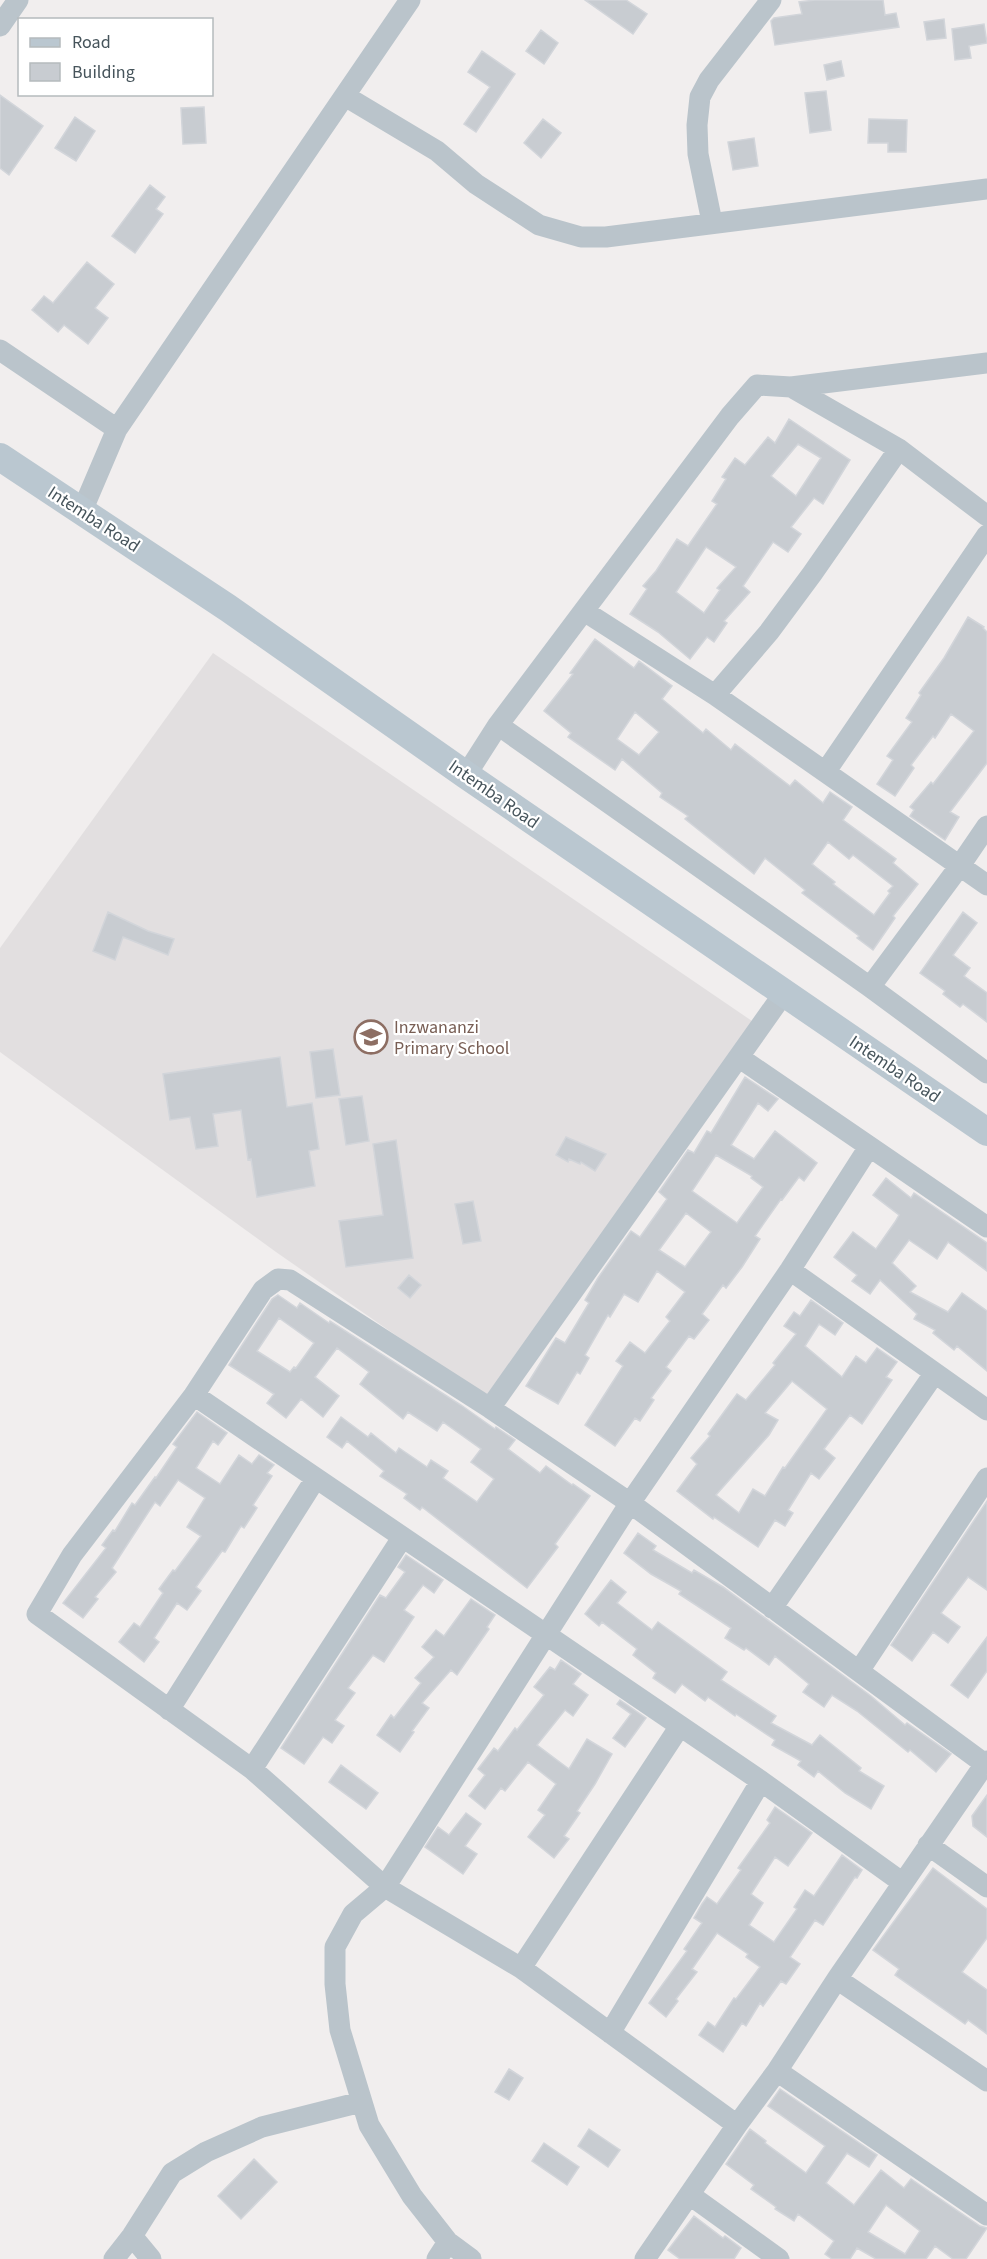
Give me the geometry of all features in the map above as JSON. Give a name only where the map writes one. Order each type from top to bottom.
[{"type":"street","points":[[0,26],[18,0]]},
{"type":"street","points":[[82,511],[117,429],[410,0]]},
{"type":"street","points":[[712,222],[698,154],[697,125],[700,98],[710,80],[771,0]]},
{"type":"street","points":[[345,96],[437,151],[476,184],[539,225],[581,237],[606,237],[987,189]]},
{"type":"street","points":[[0,350],[117,429]]},
{"type":"street","points":[[466,775],[498,725],[730,416],[757,386],[790,387],[987,363]]},
{"type":"street","points":[[790,387],[899,449],[987,516]]},
{"type":"street","points":[[716,695],[769,632],[899,449]]},
{"type":"street","name":"Intemba Road","points":[[0,457],[228,608],[466,775],[987,1132]]},
{"type":"street","points":[[826,771],[987,535]]},
{"type":"street","points":[[584,611],[716,695],[987,885]]},
{"type":"street","points":[[498,725],[870,987],[987,1073]]},
{"type":"street","points":[[870,987],[987,826]]},
{"type":"street","points":[[490,1408],[784,993]]},
{"type":"street","points":[[740,1058],[987,1227]]},
{"type":"street","points":[[471,2259],[443,2250],[369,2125],[340,2030],[335,1984],[335,1947],[353,1914],[385,1887],[630,1503],[790,1270],[869,1148]]},
{"type":"street","points":[[790,1270],[987,1410]]},
{"type":"street","points":[[645,2259],[777,2071],[837,1978],[986,1762],[630,1503],[490,1408],[290,1280],[278,1279],[263,1290],[194,1395],[72,1555],[37,1614],[252,1768],[385,1887],[521,1968],[737,2125]]},
{"type":"street","points":[[772,1608],[934,1374]]},
{"type":"street","points":[[194,1395],[761,1781],[903,1882]]},
{"type":"street","points":[[169,1710],[316,1478]]},
{"type":"street","points":[[859,1671],[987,1478]]},
{"type":"street","points":[[252,1768],[402,1538]]},
{"type":"street","points":[[521,1968],[680,1726]]},
{"type":"street","points":[[610,2033],[761,1781]]},
{"type":"street","points":[[928,1845],[987,1887]]},
{"type":"street","points":[[837,1978],[987,2081]]},
{"type":"street","points":[[777,2071],[987,2215]]},
{"type":"street","points":[[114,2259],[132,2236],[172,2173],[206,2152],[262,2127],[361,2103]]},
{"type":"street","points":[[690,2195],[779,2259]]},
{"type":"street","points":[[132,2236],[152,2259]]},
{"type":"shaded area","name":"Inzwananzi Primary School","points":[[213,653],[752,1021],[489,1400],[276,1252],[0,1052],[0,948]]},
{"type":"building","points":[[585,0],[626,0],[647,14],[633,34]]},
{"type":"building","points":[[883,0],[885,15],[896,13],[899,27],[775,45],[771,21],[774,18],[802,14],[799,2]]},
{"type":"building","points":[[944,19],[946,38],[927,40],[924,22]]},
{"type":"building","points":[[984,24],[987,43],[969,46],[971,58],[955,60],[952,29]]},
{"type":"building","points":[[541,30],[558,43],[544,64],[526,51]]},
{"type":"building","points":[[482,51],[515,74],[476,132],[464,124],[490,87],[468,72]]},
{"type":"building","points":[[841,61],[844,76],[827,80],[824,65]]},
{"type":"building","points":[[826,91],[831,130],[810,133],[805,93]]},
{"type":"building","points":[[0,95],[43,126],[9,175],[0,168]]},
{"type":"building","points":[[204,107],[206,143],[183,144],[181,108]]},
{"type":"building","points":[[75,117],[95,131],[76,161],[55,148]]},
{"type":"building","points":[[543,119],[561,133],[541,158],[524,143]]},
{"type":"building","points":[[869,119],[907,120],[906,152],[888,152],[888,143],[868,143]]},
{"type":"building","points":[[754,138],[758,166],[733,170],[728,142]]},
{"type":"building","points":[[150,185],[165,197],[156,209],[163,214],[135,253],[112,236]]},
{"type":"building","points":[[87,262],[114,284],[95,308],[108,318],[88,344],[64,325],[58,332],[32,310],[44,296],[53,303]]},
{"type":"building","points":[[789,419],[850,460],[823,504],[814,498],[791,527],[801,534],[788,552],[773,542],[743,586],[750,592],[724,621],[727,623],[714,642],[707,637],[690,659],[658,632],[630,614],[647,589],[643,586],[677,539],[688,546],[717,504],[712,501],[726,479],[722,477],[735,458],[745,465],[768,437],[775,443]],"holes":[[[798,444],[821,458],[796,496],[771,476]],[[706,547],[736,567],[717,588],[720,590],[704,613],[676,592]]]},
{"type":"building","points":[[968,617],[984,627],[987,632],[987,763],[950,812],[959,817],[945,840],[910,816],[914,810],[910,807],[931,782],[933,784],[974,731],[951,714],[935,738],[933,736],[911,765],[914,768],[895,796],[877,784],[893,760],[887,756],[912,722],[906,718],[921,695],[919,693],[944,658]]},
{"type":"building","points":[[595,639],[634,668],[639,661],[672,686],[662,699],[703,733],[706,729],[731,750],[735,744],[790,786],[795,780],[823,803],[830,792],[852,807],[843,820],[896,859],[893,863],[918,884],[893,916],[895,918],[873,950],[857,938],[859,936],[802,893],[805,890],[765,858],[754,874],[685,819],[688,816],[660,797],[662,793],[622,759],[615,770],[568,737],[571,733],[544,711],[573,674],[570,673]],"holes":[[[635,712],[659,732],[639,755],[617,739]],[[828,842],[849,859],[853,855],[893,886],[874,915],[833,884],[835,882],[812,864]]]},
{"type":"building","points":[[108,912],[148,931],[174,939],[168,955],[123,937],[115,960],[93,951]]},
{"type":"building","points":[[963,912],[977,923],[953,955],[970,968],[964,976],[987,993],[987,1022],[963,1004],[960,1007],[943,994],[945,991],[920,973]]},
{"type":"building","points":[[333,1049],[340,1095],[316,1098],[310,1052]]},
{"type":"building","points":[[280,1057],[287,1107],[312,1103],[319,1149],[309,1151],[315,1186],[257,1197],[251,1159],[248,1160],[241,1110],[213,1114],[218,1146],[196,1149],[190,1117],[170,1120],[163,1074]]},
{"type":"building","points":[[745,1077],[778,1099],[768,1111],[758,1103],[731,1145],[754,1159],[775,1131],[817,1163],[804,1181],[799,1177],[781,1199],[755,1236],[760,1239],[742,1267],[726,1288],[723,1285],[702,1314],[709,1320],[694,1339],[689,1336],[666,1367],[671,1371],[651,1398],[654,1400],[640,1421],[635,1418],[615,1446],[585,1425],[623,1366],[616,1361],[630,1342],[645,1353],[670,1321],[666,1317],[685,1292],[657,1271],[638,1302],[624,1294],[610,1317],[608,1315],[585,1355],[589,1358],[580,1374],[577,1372],[558,1404],[526,1386],[556,1338],[565,1343],[589,1303],[585,1300],[631,1231],[640,1237],[667,1199],[659,1192],[688,1150],[694,1153],[707,1131],[711,1133]],"holes":[[[716,1155],[752,1176],[751,1178],[763,1187],[737,1223],[692,1191]],[[686,1213],[711,1232],[685,1267],[659,1250]]]},
{"type":"building","points":[[362,1096],[369,1141],[346,1145],[339,1099]]},
{"type":"building","points":[[566,1137],[606,1154],[595,1171],[581,1162],[580,1164],[569,1159],[568,1162],[556,1155]]},
{"type":"building","points":[[396,1140],[413,1258],[346,1267],[339,1221],[383,1215],[373,1144]]},
{"type":"building","points":[[886,1178],[911,1198],[914,1193],[987,1243],[987,1271],[948,1242],[937,1259],[909,1240],[892,1263],[916,1286],[910,1292],[948,1312],[962,1293],[987,1311],[987,1371],[957,1346],[954,1350],[933,1333],[935,1330],[914,1319],[917,1314],[880,1280],[870,1294],[852,1281],[857,1275],[834,1257],[853,1232],[876,1249],[895,1222],[899,1215],[873,1195]]},
{"type":"building","points":[[473,1201],[481,1241],[463,1244],[455,1204]]},
{"type":"building","points":[[409,1275],[421,1285],[410,1298],[398,1288]]},
{"type":"building","points":[[278,1295],[297,1308],[300,1303],[329,1323],[330,1321],[515,1440],[508,1449],[540,1473],[546,1466],[590,1496],[555,1544],[558,1547],[527,1588],[422,1507],[420,1510],[404,1498],[407,1494],[380,1476],[384,1471],[347,1441],[342,1448],[327,1437],[341,1417],[368,1437],[371,1433],[396,1453],[399,1448],[427,1467],[431,1460],[448,1471],[443,1478],[477,1502],[494,1479],[471,1462],[481,1449],[443,1422],[437,1431],[408,1412],[403,1419],[360,1384],[369,1372],[337,1348],[315,1377],[339,1396],[323,1417],[301,1399],[286,1418],[267,1403],[274,1394],[229,1365],[272,1299]],"holes":[[[279,1318],[314,1343],[296,1368],[294,1367],[290,1372],[257,1351]]]},
{"type":"building","points":[[811,1300],[843,1323],[835,1335],[819,1324],[805,1346],[842,1377],[856,1356],[866,1363],[877,1348],[897,1362],[886,1377],[892,1380],[862,1424],[850,1415],[824,1449],[835,1458],[819,1479],[811,1473],[788,1510],[793,1513],[785,1526],[775,1520],[758,1547],[714,1517],[713,1519],[677,1491],[697,1464],[691,1458],[710,1436],[708,1434],[737,1394],[746,1400],[775,1365],[773,1363],[796,1334],[784,1326],[794,1312],[800,1316]],"holes":[[[792,1381],[827,1409],[785,1468],[783,1467],[765,1496],[753,1489],[739,1513],[716,1495],[769,1435],[778,1420],[765,1413]]]},
{"type":"building","points":[[197,1412],[227,1433],[218,1445],[213,1441],[196,1468],[220,1484],[239,1455],[252,1464],[259,1455],[274,1465],[267,1473],[272,1476],[253,1505],[257,1508],[244,1528],[241,1526],[225,1552],[222,1551],[196,1587],[201,1591],[187,1610],[177,1603],[154,1638],[159,1642],[144,1662],[119,1642],[134,1623],[140,1627],[163,1593],[159,1589],[201,1536],[187,1527],[205,1498],[178,1480],[160,1506],[155,1502],[112,1568],[116,1572],[95,1597],[98,1599],[83,1618],[63,1603],[106,1548],[102,1545],[113,1530],[115,1531],[132,1503],[135,1505],[156,1478],[177,1447],[173,1444]]},
{"type":"building","points":[[987,1501],[987,1590],[968,1577],[941,1613],[960,1627],[948,1643],[933,1632],[912,1661],[891,1645]]},
{"type":"building","points":[[638,1533],[656,1546],[653,1550],[692,1573],[694,1570],[723,1587],[871,1696],[905,1725],[907,1723],[951,1754],[936,1772],[910,1750],[908,1752],[857,1711],[832,1695],[824,1707],[803,1692],[809,1684],[775,1656],[769,1665],[746,1648],[744,1650],[725,1638],[731,1628],[679,1594],[681,1591],[651,1574],[624,1553]]},
{"type":"building","points":[[406,1555],[443,1580],[434,1593],[423,1585],[404,1610],[414,1617],[384,1662],[373,1655],[348,1688],[355,1693],[335,1720],[344,1726],[332,1743],[323,1737],[304,1764],[281,1748],[380,1595],[386,1598],[405,1572],[398,1567]]},
{"type":"building","points":[[611,1580],[626,1592],[617,1603],[652,1630],[658,1622],[727,1672],[721,1680],[776,1716],[771,1723],[812,1745],[820,1735],[861,1768],[859,1771],[884,1786],[871,1809],[845,1793],[818,1771],[814,1777],[798,1765],[801,1761],[772,1745],[775,1740],[708,1697],[705,1701],[682,1684],[675,1693],[653,1678],[656,1673],[633,1655],[637,1649],[602,1622],[599,1626],[585,1614]]},
{"type":"building","points":[[471,1599],[495,1615],[487,1627],[489,1629],[457,1675],[451,1670],[422,1703],[429,1708],[400,1752],[377,1735],[391,1715],[394,1718],[421,1683],[415,1678],[434,1657],[422,1647],[436,1630],[444,1636]]},
{"type":"building","points":[[987,1637],[987,1671],[968,1698],[951,1685]]},
{"type":"building","points":[[561,1660],[581,1674],[573,1684],[588,1695],[573,1716],[565,1710],[537,1745],[569,1769],[587,1739],[612,1754],[577,1811],[580,1813],[564,1836],[569,1839],[554,1858],[528,1837],[545,1815],[538,1810],[556,1784],[528,1762],[505,1791],[501,1788],[485,1809],[469,1796],[485,1775],[478,1769],[494,1748],[498,1751],[515,1728],[517,1730],[544,1695],[534,1687],[550,1667],[555,1670]]},
{"type":"building","points":[[620,1700],[646,1718],[625,1747],[613,1738],[631,1714],[617,1704]]},
{"type":"building","points":[[341,1765],[378,1793],[366,1809],[329,1782]]},
{"type":"building","points":[[987,1795],[987,1837],[973,1826],[972,1816]]},
{"type":"building","points":[[775,1807],[812,1833],[788,1866],[775,1857],[751,1894],[763,1903],[749,1925],[774,1942],[797,1909],[794,1907],[805,1890],[814,1896],[842,1855],[862,1870],[823,1925],[815,1920],[790,1957],[800,1964],[786,1984],[781,1981],[763,2006],[760,2003],[746,2026],[742,2023],[723,2052],[699,2035],[708,2022],[715,2027],[734,1998],[736,1999],[760,1967],[746,1957],[748,1954],[717,1933],[692,1969],[697,1972],[676,1999],[678,2001],[666,2017],[649,2003],[687,1951],[684,1949],[702,1923],[694,1918],[702,1904],[707,1897],[717,1904],[741,1870],[738,1868],[770,1823],[767,1820]]},
{"type":"building","points":[[466,1813],[481,1824],[465,1846],[477,1854],[463,1874],[425,1847],[438,1827],[449,1835]]},
{"type":"building","points":[[933,1868],[987,1909],[987,1938],[962,1972],[987,1990],[987,2034],[968,2020],[965,2024],[895,1975],[899,1969],[873,1950]]},
{"type":"building","points":[[509,2069],[523,2078],[509,2100],[495,2092]]},
{"type":"building","points":[[780,2089],[877,2155],[869,2167],[847,2153],[826,2183],[854,2205],[881,2170],[904,2188],[911,2179],[980,2226],[987,2228],[966,2259],[953,2259],[935,2246],[926,2259],[876,2259],[857,2248],[850,2259],[832,2259],[825,2254],[834,2241],[798,2214],[794,2221],[775,2209],[776,2207],[751,2189],[754,2185],[726,2164],[750,2129],[806,2173],[825,2146],[768,2106]],"holes":[[[886,2205],[920,2231],[905,2254],[868,2232]]]},
{"type":"building","points":[[589,2129],[620,2150],[608,2167],[578,2146]]},
{"type":"building","points":[[544,2143],[579,2167],[567,2185],[532,2161]]},
{"type":"building","points":[[254,2159],[277,2182],[241,2219],[218,2196]]},
{"type":"building","points":[[694,2216],[723,2238],[725,2236],[741,2248],[734,2259],[680,2259],[668,2250]]},
{"type":"place","name":"Inzwananzi Primary School","points":[[371,1037]]}]
